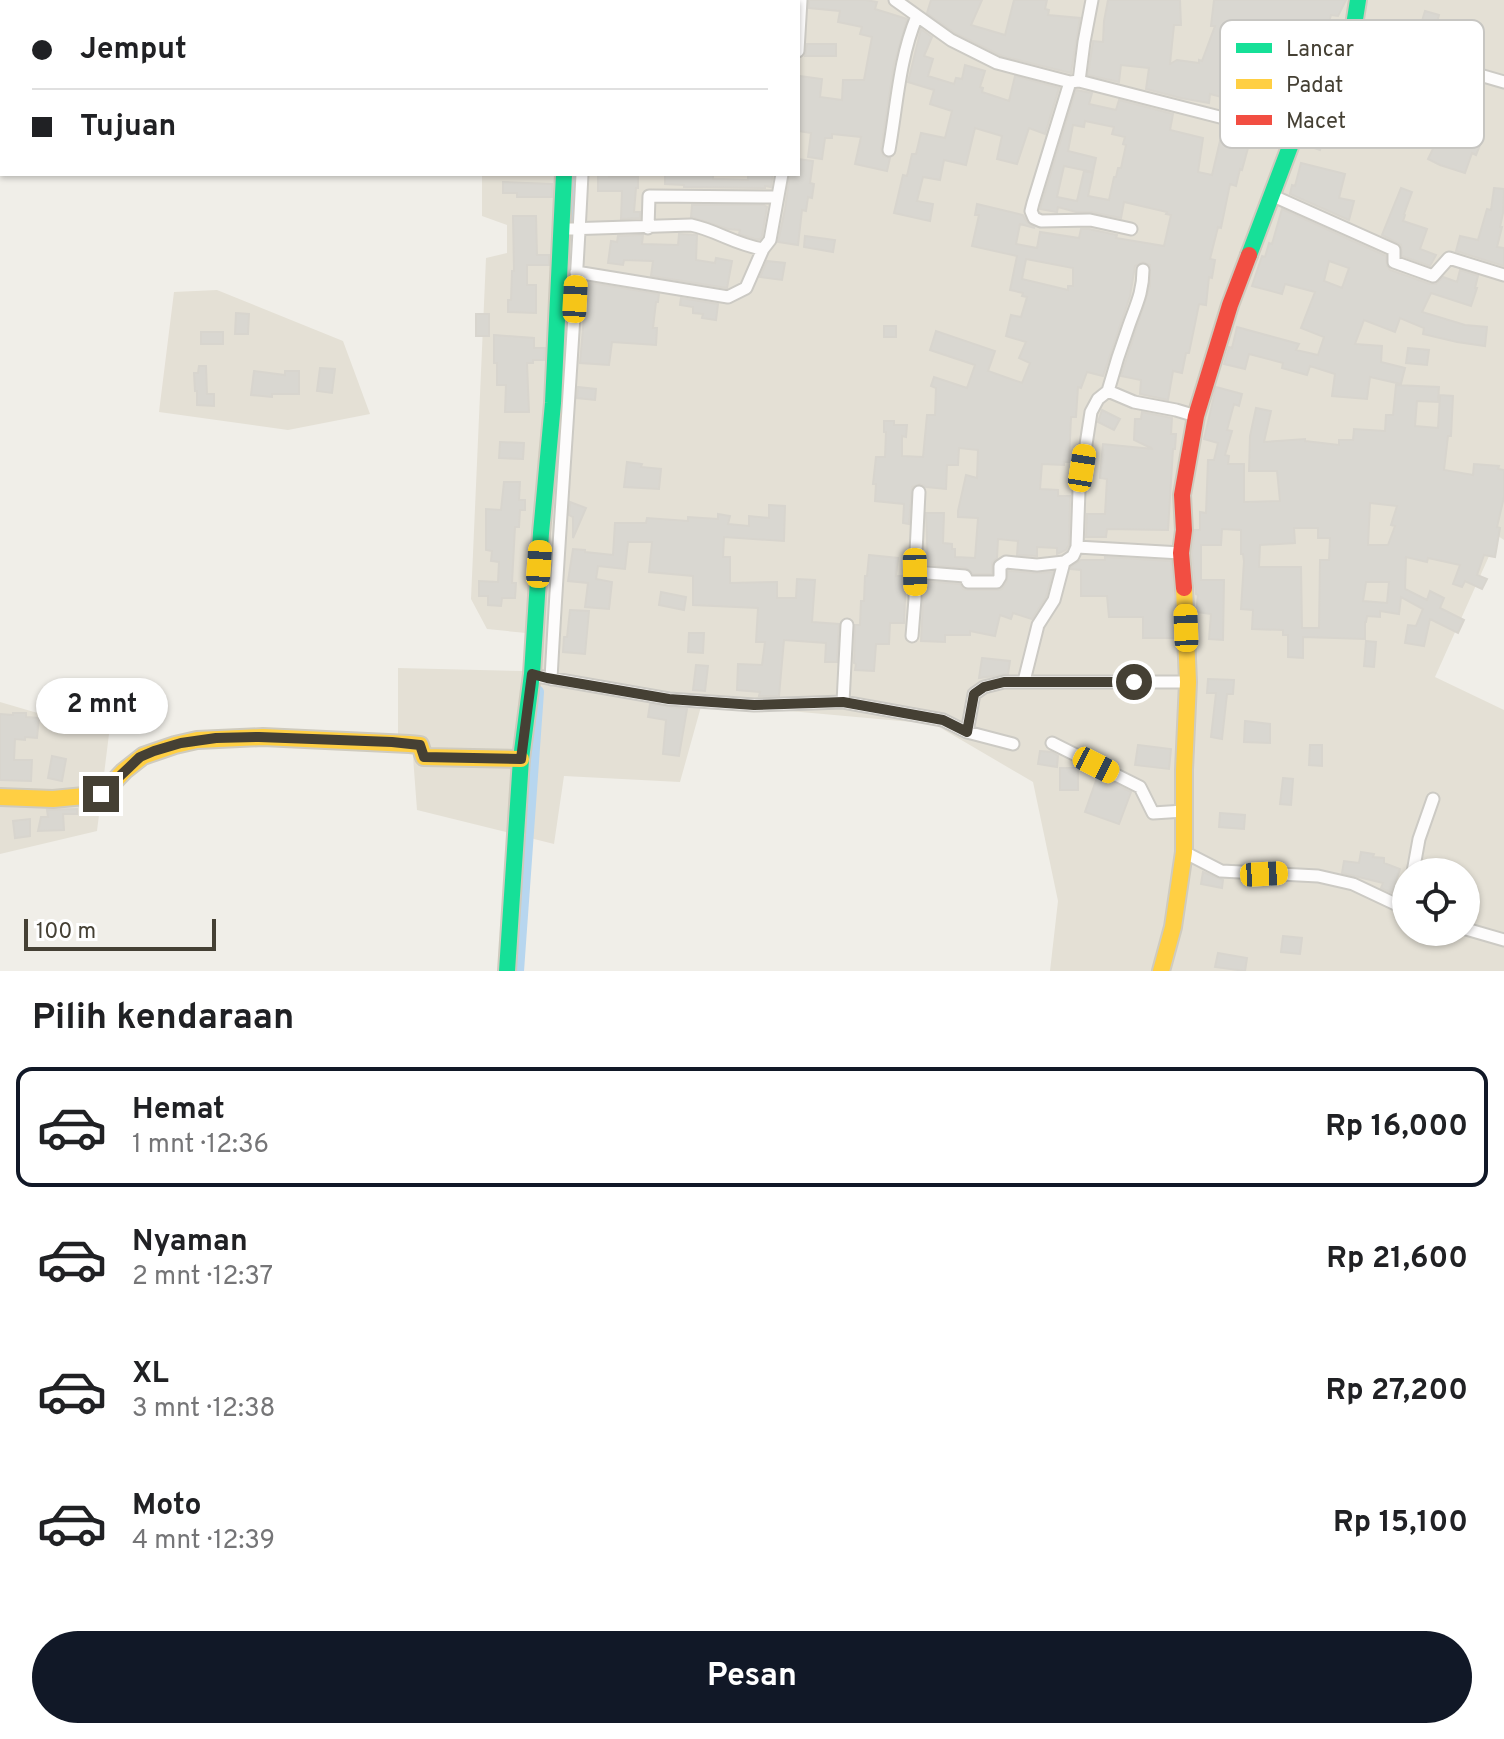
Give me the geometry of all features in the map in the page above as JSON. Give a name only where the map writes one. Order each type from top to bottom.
[{"type":"street","points":[[800,35],[801,0]]},
{"type":"street","points":[[895,0],[951,40],[997,63],[1220,118]]},
{"type":"street","points":[[1092,0],[1074,81],[1031,211],[1034,218],[1041,221],[1090,220],[1131,229]]},
{"type":"street","points":[[1355,20],[1358,0]]},
{"type":"street","points":[[889,150],[901,68],[917,16]]},
{"type":"street","points":[[1484,76],[1504,82]]},
{"type":"street","points":[[1161,971],[1173,927],[1184,852],[1188,682],[1181,553],[1184,530],[1182,495],[1196,416],[1230,305],[1289,148]]},
{"type":"street","points":[[507,971],[521,759],[542,677],[560,503],[576,272],[564,176]]},
{"type":"street","points":[[542,677],[541,533],[570,229],[582,176]]},
{"type":"street","points":[[576,272],[728,297],[746,288],[770,240],[782,176]]},
{"type":"street","points":[[1271,195],[1394,250],[1394,262],[1433,276],[1449,258],[1504,275]]},
{"type":"street","points":[[648,228],[649,196],[777,197]]},
{"type":"street","points":[[570,229],[698,226],[745,246],[763,249]]},
{"type":"street","points":[[915,572],[965,576],[968,582],[997,582],[1000,566],[1006,562],[1037,565],[1064,562],[1073,556],[1077,547],[1079,490],[1091,412],[1098,399],[1108,391],[1141,293],[1143,270]]},
{"type":"street","points":[[1108,391],[1134,402],[1196,416]]},
{"type":"street","points":[[912,636],[919,492]]},
{"type":"street","points":[[1077,547],[1181,553]]},
{"type":"street","points":[[1024,681],[1038,625],[1054,600],[1064,562]]},
{"type":"street","points":[[843,702],[847,625]]},
{"type":"street","points":[[542,677],[669,699],[754,705],[843,702],[943,720],[967,732],[1013,744]]},
{"type":"street","points":[[967,732],[974,694],[994,683],[1188,682]]},
{"type":"street","points":[[0,797],[48,799],[96,796],[140,757],[181,743],[216,738],[392,742],[420,745],[424,757],[521,759]]},
{"type":"street","points":[[1052,743],[1140,787],[1153,813],[1184,811]]},
{"type":"street","points":[[1416,858],[1433,799]]},
{"type":"street","points":[[1184,852],[1221,871],[1318,876],[1353,884],[1392,902]]},
{"type":"street","points":[[1480,933],[1504,940]]},
{"type":"shaded area","points":[[800,0],[1504,0],[1504,540],[1498,536],[1435,677],[1504,710],[1504,971],[1050,971],[1058,901],[1033,782],[934,724],[702,703],[680,782],[564,776],[554,844],[417,810],[412,743],[398,738],[398,668],[523,671],[526,633],[487,629],[471,599],[486,258],[507,253],[507,225],[482,216],[482,176],[800,176]]},
{"type":"shaded area","points":[[217,290],[343,341],[370,414],[288,430],[159,412],[174,292]]},
{"type":"shaded area","points":[[0,702],[109,734],[97,831],[0,854]]},
{"type":"building","points":[[809,0],[866,0],[877,2],[875,9],[907,19],[894,64],[881,149],[883,156],[890,158],[887,171],[855,164],[861,137],[832,134],[832,138],[825,138],[822,159],[808,157],[811,133],[800,131],[800,76],[822,79],[820,97],[842,100],[843,80],[864,80],[872,37],[860,34],[862,27],[838,22],[840,11],[809,8]]},
{"type":"building","points":[[931,0],[982,0],[971,25],[1005,35],[1014,0],[1047,0],[1045,9],[1049,10],[1048,15],[1080,18],[1071,73],[1002,56],[955,33],[927,13]]},
{"type":"building","points":[[1108,0],[1180,0],[1181,25],[1174,25],[1170,64],[1177,60],[1199,63],[1215,26],[1211,26],[1214,0],[1346,0],[1338,16],[1331,15],[1330,20],[1220,20],[1220,96],[1210,94],[1209,103],[1146,89],[1149,68],[1121,65],[1119,82],[1088,75],[1093,41],[1103,42]]},
{"type":"building","points":[[1425,11],[1439,15],[1438,20],[1422,20]]},
{"type":"building","points":[[921,29],[932,37],[924,56],[933,59],[928,76],[954,84],[956,78],[962,79],[965,65],[985,71],[980,87],[983,88],[982,92],[1009,101],[1015,76],[1059,88],[1045,134],[1029,128],[1017,164],[997,159],[1002,136],[975,128],[966,165],[944,160],[940,180],[923,177],[917,201],[933,204],[930,221],[894,213],[903,175],[907,176],[921,133],[945,138],[952,111],[930,104],[934,90],[908,82]]},
{"type":"building","points":[[807,44],[836,44],[836,56],[805,56]]},
{"type":"building","points":[[1076,90],[1092,93],[1089,104],[1116,110],[1119,100],[1173,114],[1170,130],[1203,138],[1198,172],[1212,175],[1220,141],[1220,148],[1248,148],[1236,186],[1230,184],[1221,228],[1218,227],[1210,259],[1215,260],[1212,278],[1209,277],[1206,305],[1199,304],[1189,353],[1186,353],[1182,373],[1173,371],[1168,400],[1140,394],[1141,380],[1121,376],[1150,286],[1150,265],[1143,262],[1135,266],[1130,296],[1103,376],[1087,372],[1081,388],[1078,387],[1076,417],[1071,417],[1069,462],[1064,462],[1064,465],[1042,464],[1040,489],[1058,490],[1058,496],[1070,496],[1069,545],[1066,550],[1057,554],[1057,548],[1037,547],[1037,556],[1017,555],[1018,541],[998,539],[992,574],[973,574],[966,568],[928,565],[926,513],[944,513],[943,543],[952,544],[955,557],[975,558],[978,518],[958,517],[958,511],[966,475],[977,478],[978,450],[959,448],[958,465],[947,465],[946,489],[920,484],[912,487],[909,524],[903,523],[904,504],[875,501],[876,457],[885,457],[884,421],[907,425],[906,437],[902,436],[902,456],[923,457],[927,415],[935,415],[936,388],[931,386],[934,377],[967,388],[975,365],[930,350],[936,331],[995,351],[988,371],[1022,383],[1030,363],[1019,358],[1026,342],[1006,336],[1011,315],[1021,317],[1027,297],[1010,290],[1017,256],[972,246],[979,215],[975,215],[977,204],[1023,215],[1035,228],[1020,224],[1016,244],[1037,248],[1040,232],[1079,238],[1081,229],[1164,246],[1171,215],[1124,202],[1121,218],[1058,207],[1057,212],[1040,209]],"holes":[[[1085,121],[1114,127],[1112,134],[1125,137],[1123,144],[1126,145],[1109,200],[1088,196],[1093,173],[1084,171],[1077,201],[1057,197],[1064,166],[1093,172],[1096,158],[1068,151],[1073,125],[1084,127]],[[1026,259],[1073,268],[1073,286],[1068,286],[1068,290],[1022,279]]]},
{"type":"building","points":[[1433,148],[1479,148],[1476,155],[1472,153],[1465,173],[1428,159]]},
{"type":"building","points":[[800,159],[813,161],[810,183],[814,184],[812,198],[808,197],[806,211],[802,210],[798,245],[778,242],[790,176],[800,176]]},
{"type":"building","points":[[1301,163],[1345,174],[1339,198],[1354,201],[1349,220],[1290,194]]},
{"type":"building","points":[[598,176],[638,177],[634,212],[640,212],[640,218],[621,219],[622,191],[598,191]]},
{"type":"building","points":[[665,176],[748,180],[748,176],[773,176],[771,187],[765,188],[665,184]]},
{"type":"building","points":[[503,182],[552,184],[552,197],[517,197],[517,193],[503,193]]},
{"type":"building","points":[[1401,188],[1412,192],[1403,221],[1427,229],[1420,249],[1436,255],[1430,266],[1402,256],[1401,245],[1382,235]]},
{"type":"building","points":[[1494,188],[1504,189],[1502,227],[1497,247],[1504,248],[1504,266],[1456,251],[1460,236],[1478,240],[1487,209],[1491,210]]},
{"type":"building","points":[[692,205],[764,205],[767,207],[762,236],[755,239],[739,234],[740,230],[691,217]]},
{"type":"building","points":[[1282,209],[1386,256],[1390,270],[1430,284],[1436,284],[1443,277],[1457,282],[1460,270],[1478,276],[1471,306],[1431,293],[1422,312],[1465,325],[1487,327],[1485,346],[1423,334],[1424,328],[1400,318],[1395,332],[1364,320],[1355,344],[1382,346],[1381,362],[1405,368],[1401,384],[1370,377],[1367,399],[1332,396],[1335,374],[1310,366],[1307,375],[1282,368],[1283,363],[1249,354],[1245,369],[1224,364],[1237,327],[1299,344],[1296,350],[1318,355],[1324,337],[1301,328],[1315,292],[1285,284],[1282,294],[1252,286],[1262,256],[1265,257],[1269,243],[1272,244]],"holes":[[[1329,261],[1349,268],[1342,288],[1324,281]]]},
{"type":"building","points":[[513,216],[536,216],[537,255],[549,255],[549,265],[527,265],[527,285],[536,285],[536,313],[508,312],[514,271]]},
{"type":"building","points":[[679,234],[697,235],[696,260],[715,263],[716,258],[732,261],[727,288],[651,276],[653,261],[624,260],[623,265],[608,263],[611,241],[617,242],[618,236],[643,235],[642,244],[678,245]]},
{"type":"building","points":[[805,236],[835,240],[833,252],[804,247]]},
{"type":"building","points":[[767,261],[785,263],[782,280],[760,277]]},
{"type":"building","points":[[585,282],[659,294],[653,328],[657,328],[656,345],[612,342],[609,365],[580,363]]},
{"type":"building","points":[[681,298],[718,304],[716,320],[702,318],[703,314],[693,313],[693,307],[680,305]]},
{"type":"building","points":[[236,313],[249,314],[248,334],[235,334]]},
{"type":"building","points":[[476,314],[489,314],[489,336],[476,336]]},
{"type":"building","points":[[884,326],[896,326],[896,337],[884,337]]},
{"type":"building","points":[[201,332],[223,332],[223,344],[201,344]]},
{"type":"building","points":[[494,335],[534,338],[534,348],[545,348],[544,360],[527,363],[529,412],[505,412],[506,385],[497,385]]},
{"type":"building","points":[[1408,348],[1429,350],[1427,365],[1406,363]]},
{"type":"building","points":[[199,366],[206,366],[207,394],[214,394],[214,406],[197,405],[194,373],[198,373]]},
{"type":"building","points":[[320,368],[335,369],[332,393],[317,391]]},
{"type":"building","points":[[254,371],[285,375],[285,371],[299,371],[299,394],[272,394],[272,397],[251,395]]},
{"type":"building","points":[[1396,385],[1439,387],[1438,402],[1417,401],[1415,426],[1438,428],[1440,395],[1453,396],[1451,436],[1448,436],[1444,470],[1473,475],[1474,464],[1499,466],[1498,469],[1504,470],[1504,497],[1497,527],[1500,528],[1495,557],[1484,555],[1477,575],[1487,579],[1482,589],[1465,581],[1462,587],[1453,584],[1460,565],[1406,557],[1405,589],[1427,600],[1430,591],[1444,598],[1440,608],[1464,620],[1458,633],[1430,619],[1424,646],[1405,643],[1408,625],[1416,626],[1423,609],[1401,597],[1399,614],[1380,611],[1380,617],[1367,616],[1365,639],[1303,637],[1303,658],[1288,657],[1288,635],[1283,635],[1283,630],[1252,629],[1253,610],[1241,609],[1244,561],[1241,530],[1222,529],[1221,545],[1201,545],[1201,580],[1224,580],[1223,640],[1209,639],[1211,614],[1196,612],[1198,595],[1192,553],[1195,530],[1200,530],[1200,512],[1206,513],[1208,460],[1214,460],[1218,443],[1204,439],[1216,387],[1242,394],[1239,406],[1234,404],[1227,430],[1232,431],[1225,455],[1229,456],[1228,464],[1244,464],[1244,502],[1280,501],[1277,471],[1249,471],[1250,436],[1256,408],[1271,411],[1264,442],[1305,439],[1339,445],[1339,440],[1353,440],[1354,429],[1385,431],[1386,415],[1393,415]],"holes":[[[1370,503],[1397,506],[1391,525],[1395,526],[1388,545],[1368,545]],[[1294,528],[1318,528],[1318,538],[1330,538],[1329,560],[1320,560],[1319,628],[1302,628],[1301,567],[1259,567],[1260,545],[1295,543]],[[1366,582],[1389,582],[1387,603],[1363,601]]]},
{"type":"building","points":[[578,387],[596,389],[595,400],[577,398]]},
{"type":"building","points":[[1102,410],[1120,419],[1114,430],[1098,422]]},
{"type":"building","points":[[1142,412],[1172,418],[1171,434],[1176,434],[1168,530],[1107,529],[1106,537],[1086,537],[1087,514],[1105,514],[1107,479],[1100,478],[1103,444],[1153,449],[1134,440],[1135,419],[1141,419]]},
{"type":"building","points":[[500,442],[524,443],[523,459],[499,458]]},
{"type":"building","points":[[627,462],[661,469],[659,489],[624,487]]},
{"type":"building","points":[[504,482],[520,482],[519,500],[525,500],[525,510],[520,510],[519,527],[515,527],[512,583],[516,583],[515,598],[502,598],[501,606],[488,605],[488,596],[479,596],[479,581],[498,582],[499,562],[491,561],[492,551],[486,550],[486,509],[501,510]]},
{"type":"building","points":[[570,502],[586,508],[573,538],[573,517],[569,515]]},
{"type":"building","points":[[769,505],[785,506],[784,541],[724,537],[723,557],[730,557],[730,583],[777,582],[777,598],[796,598],[797,579],[815,580],[812,622],[839,624],[837,662],[825,662],[826,643],[784,640],[779,696],[759,696],[760,692],[737,690],[738,664],[762,665],[765,642],[756,642],[758,608],[693,605],[693,576],[649,572],[652,542],[628,542],[625,569],[598,566],[596,579],[612,582],[609,609],[585,607],[588,583],[568,581],[573,549],[613,555],[615,523],[646,523],[647,518],[688,521],[688,517],[718,519],[718,514],[730,516],[728,524],[749,526],[749,516],[769,518]]},
{"type":"building","points":[[869,555],[898,558],[896,576],[906,576],[904,623],[890,623],[889,644],[876,644],[874,671],[855,670],[854,663],[855,625],[860,625]]},
{"type":"building","points":[[1105,557],[1171,561],[1174,638],[1143,638],[1143,617],[1109,617],[1107,596],[1081,596],[1081,570],[1071,567],[1081,560],[1105,560]]},
{"type":"building","points":[[1008,571],[1053,572],[1046,597],[1032,619],[1013,613],[1011,619],[1000,615],[995,636],[970,631],[970,635],[945,635],[945,642],[921,641],[924,581],[960,584],[968,590],[997,590],[1002,589],[1007,581]]},
{"type":"building","points":[[661,592],[686,597],[684,610],[659,605]]},
{"type":"building","points":[[570,610],[589,611],[585,654],[563,652]]},
{"type":"building","points":[[689,633],[704,633],[703,653],[688,652]]},
{"type":"building","points":[[1366,641],[1376,642],[1374,667],[1364,666]]},
{"type":"building","points":[[982,658],[1010,661],[1008,674],[979,678]]},
{"type":"building","points":[[696,665],[708,666],[705,691],[693,690]]},
{"type":"building","points":[[1208,679],[1234,680],[1233,694],[1227,694],[1222,739],[1211,737],[1216,693],[1207,693]]},
{"type":"building","points":[[650,704],[687,709],[679,756],[663,754],[666,720],[648,717]]},
{"type":"building","points":[[26,713],[26,717],[39,718],[37,738],[15,739],[14,760],[32,760],[31,781],[0,780],[0,714]]},
{"type":"building","points":[[1245,721],[1270,724],[1270,743],[1244,742]]},
{"type":"building","points":[[1138,745],[1171,749],[1169,769],[1135,765]]},
{"type":"building","points":[[1310,745],[1322,745],[1322,766],[1309,765]]},
{"type":"building","points":[[1040,751],[1058,756],[1057,767],[1038,764]]},
{"type":"building","points":[[52,756],[66,759],[62,781],[48,778]]},
{"type":"building","points":[[1060,768],[1078,768],[1078,790],[1060,790]]},
{"type":"building","points":[[1098,775],[1131,792],[1119,824],[1085,812]]},
{"type":"building","points":[[1283,778],[1293,779],[1291,805],[1280,804]]},
{"type":"building","points":[[77,809],[77,814],[63,814],[64,830],[38,831],[41,817],[48,817],[47,810]]},
{"type":"building","points":[[1220,813],[1245,815],[1244,829],[1219,827]]},
{"type":"building","points":[[30,819],[30,836],[15,838],[13,821]]},
{"type":"building","points":[[1361,852],[1384,858],[1384,863],[1392,866],[1392,893],[1381,888],[1383,883],[1342,873],[1344,861],[1359,863]]},
{"type":"building","points":[[1203,872],[1223,880],[1222,888],[1201,884]]},
{"type":"building","points":[[1283,936],[1302,938],[1300,954],[1281,952]]},
{"type":"building","points":[[1218,953],[1247,958],[1245,971],[1215,967]]},
{"type":"waterway","points":[[569,216],[573,176]]},
{"type":"waterway","points":[[517,971],[537,692]]},
{"type":"traffic: fast","points":[[1355,20],[1358,0]]},
{"type":"traffic: fast","points":[[1249,255],[1289,148]]},
{"type":"traffic: fast","points":[[507,971],[521,759],[532,674],[553,403],[564,176]]},
{"type":"traffic: slow","points":[[1161,971],[1173,927],[1184,852],[1188,682],[1184,588]]},
{"type":"traffic: slow","points":[[0,797],[53,799],[95,795],[105,791],[143,756],[197,740],[263,737],[409,744],[420,745],[424,757],[521,759]]},
{"type":"traffic: jam","points":[[1184,588],[1182,495],[1196,416],[1230,305],[1249,255]]},
{"type":"route","points":[[101,794],[140,757],[181,743],[216,738],[392,742],[420,745],[424,757],[521,759],[532,674],[669,699],[754,705],[843,702],[943,720],[967,732],[974,694],[994,683],[1134,682]]}]
